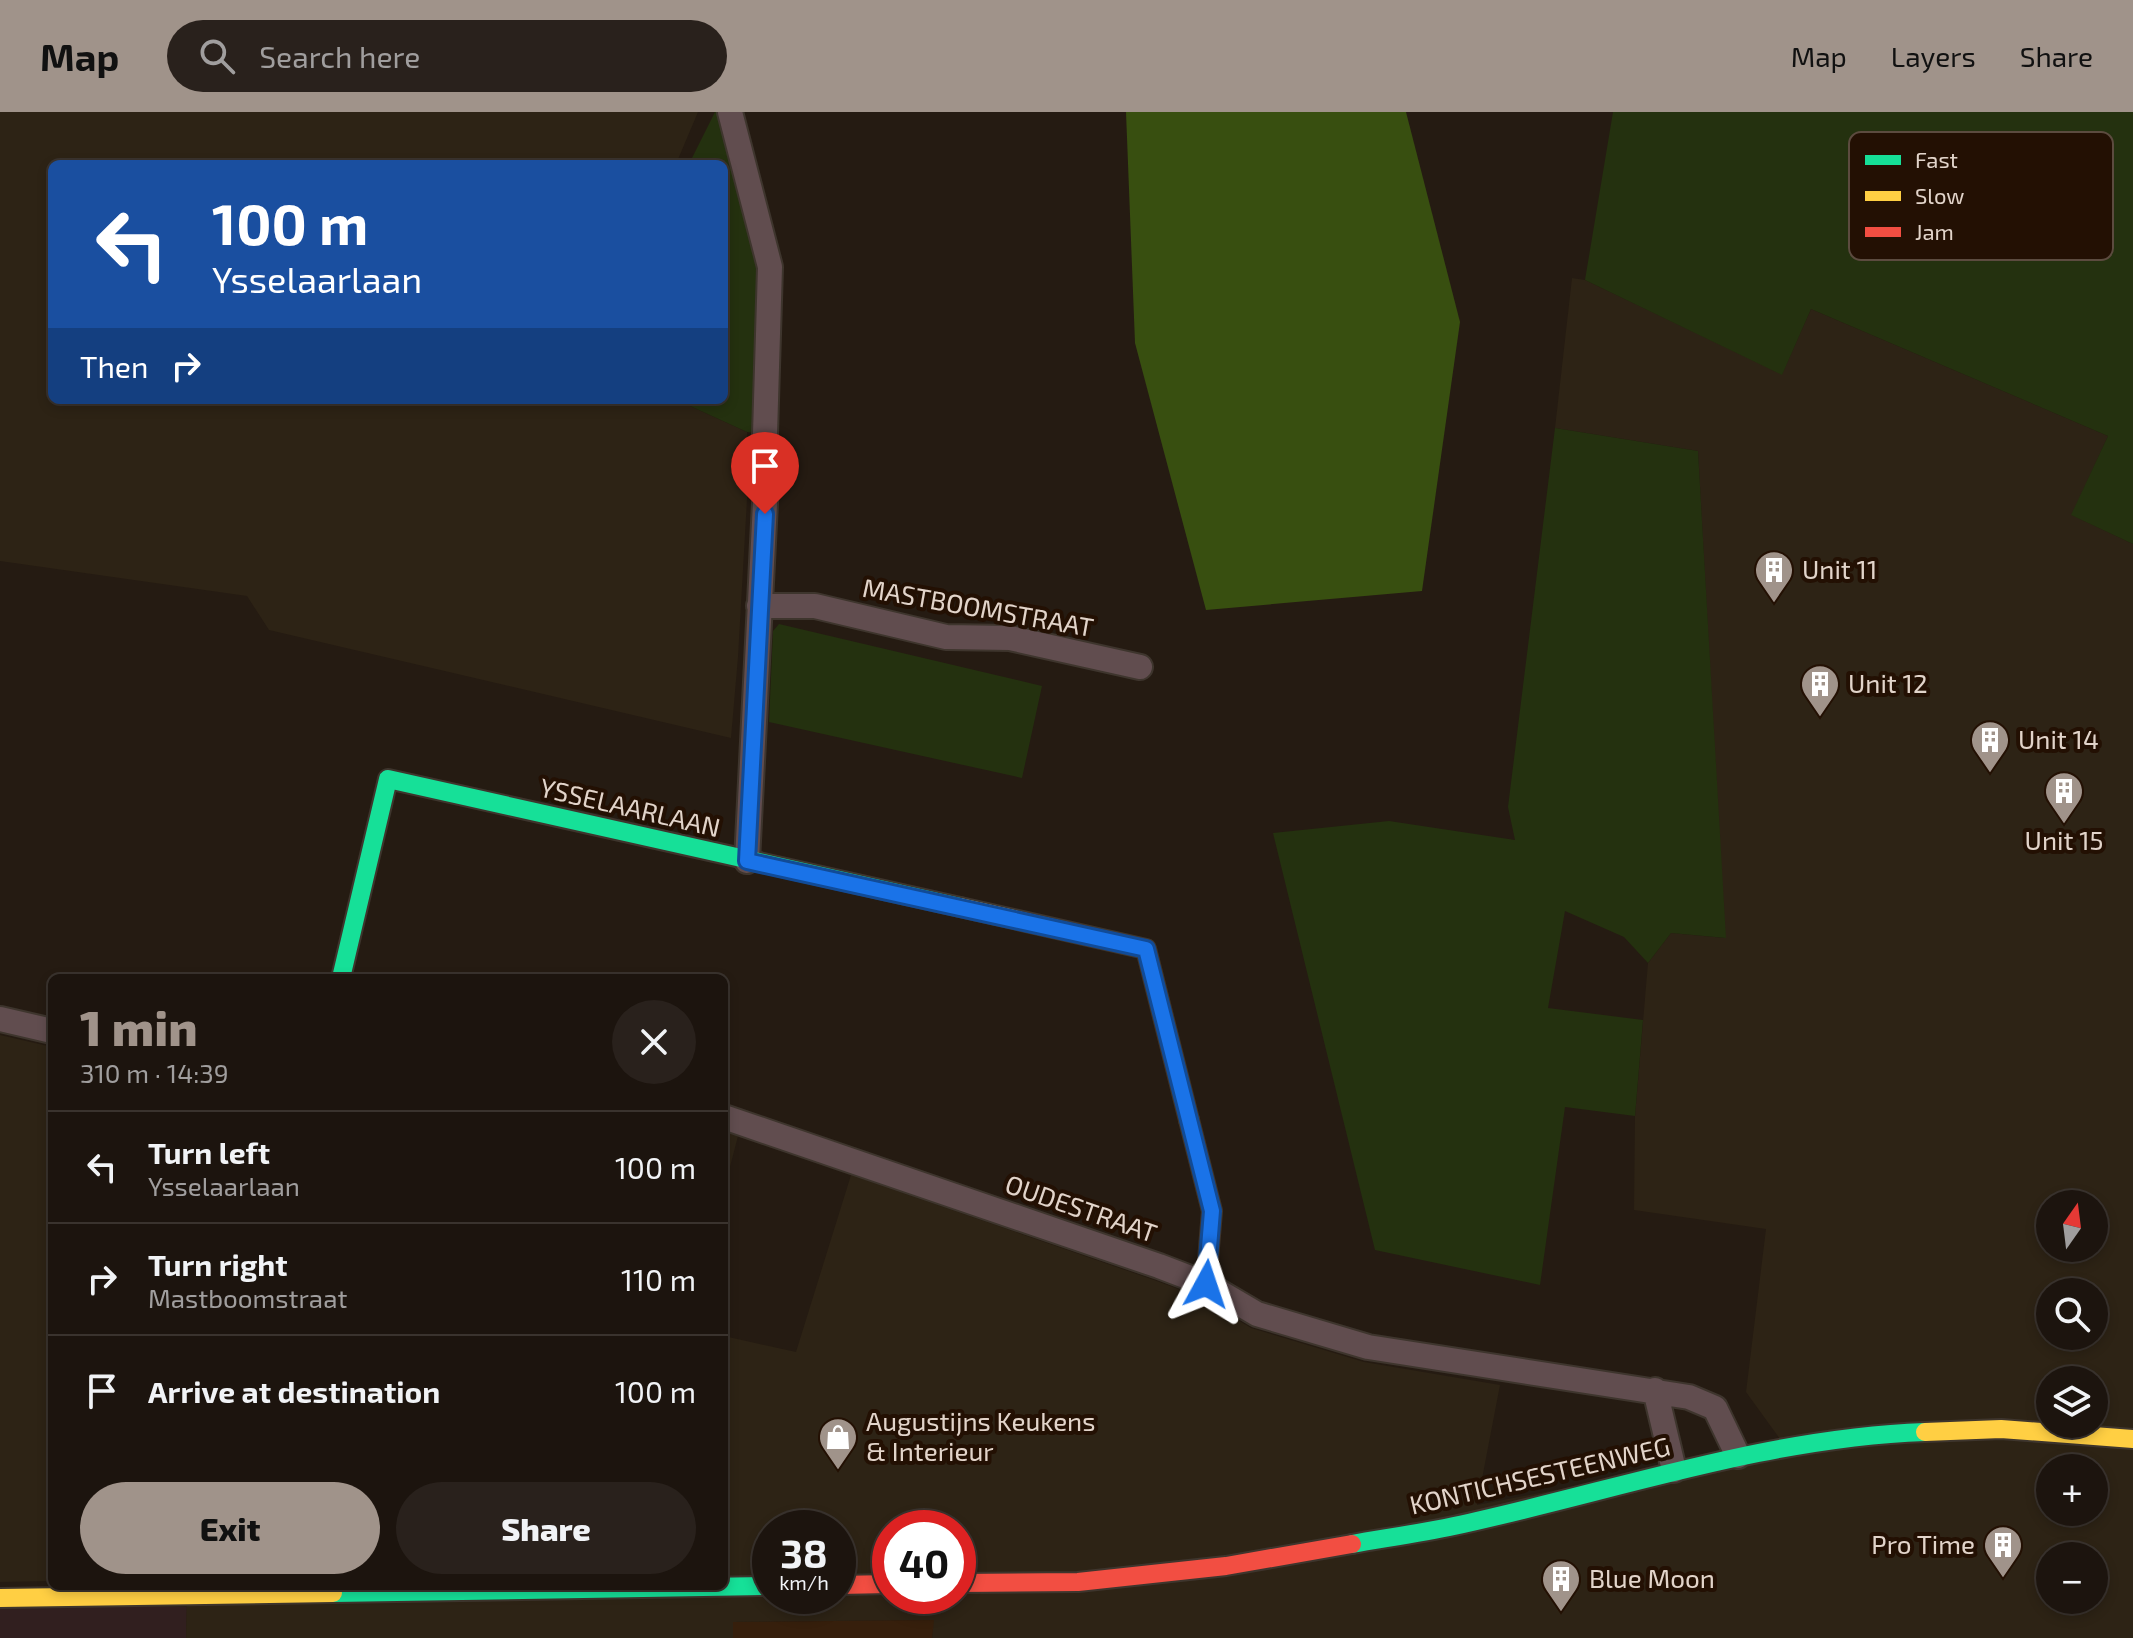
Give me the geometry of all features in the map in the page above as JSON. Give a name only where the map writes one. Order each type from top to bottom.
[{"type":"street","points":[[730,112],[770,267],[766,483],[747,861]]},
{"type":"street","name":"MASTBOOMSTRAAT","points":[[759,606],[815,606],[946,637],[1010,638],[1140,667]]},
{"type":"street","name":"YSSELAARLAAN","points":[[342,974],[388,779],[1146,949],[1212,1211],[1206,1284]]},
{"type":"street","points":[[0,1019],[48,1030]]},
{"type":"street","name":"OUDESTRAAT","points":[[728,1118],[1206,1284],[1257,1314],[1368,1347],[1689,1397],[1715,1408],[1738,1456]]},
{"type":"street","points":[[1655,1390],[1674,1470]]},
{"type":"street","name":"KONTICHSESTEENWEG","points":[[976,1583],[1078,1582],[1226,1566],[1454,1526],[1674,1470],[1872,1434],[2001,1429],[2133,1439]]},
{"type":"street","points":[[728,1587],[752,1586]]},
{"type":"street","points":[[0,1598],[513,1590]]},
{"type":"shaded area","points":[[0,112],[698,112],[678,160],[48,160],[48,404],[686,404],[747,432],[748,482],[731,738],[269,630],[247,596],[0,561]]},
{"type":"shaded area","points":[[1572,278],[1585,280],[1782,374],[1811,309],[2108,436],[2072,515],[2133,544],[2133,1638],[932,1638],[933,1620],[733,1622],[733,1638],[186,1638],[187,1590],[728,1590],[728,1337],[796,1352],[851,1175],[1200,1297],[1251,1328],[1364,1362],[1500,1385],[1477,1505],[1785,1446],[1746,1392],[1766,1229],[1634,1210],[1635,1116],[1648,963],[1671,933],[1725,938],[1698,451],[1555,428]]},
{"type":"shaded area","points":[[0,1035],[48,1046],[48,1581],[0,1582]]},
{"type":"shaded area","points":[[728,1133],[738,1136],[728,1175]]},
{"type":"shaded area","points":[[0,1607],[187,1607],[186,1638],[0,1638]]},
{"type":"shaded area","points":[[934,1620],[932,1638],[733,1638],[733,1622]]},
{"type":"green space","points":[[715,112],[730,112],[770,267],[765,434],[747,432],[686,404],[728,404],[728,160],[691,160]]},
{"type":"green space","points":[[1126,112],[1406,112],[1460,322],[1422,591],[1206,610],[1135,343]]},
{"type":"green space","points":[[1613,112],[2133,112],[2133,544],[2071,515],[2108,436],[1811,309],[1782,375],[1585,280]]},
{"type":"green space","points":[[1555,428],[1698,451],[1726,938],[1671,933],[1648,963],[1624,937],[1565,911],[1548,1008],[1643,1020],[1635,1116],[1565,1107],[1540,1285],[1375,1250],[1273,833],[1389,821],[1515,840],[1508,807]]},
{"type":"green space","points":[[779,624],[1042,686],[1022,778],[769,722],[773,631]]},
{"type":"traffic: fast","points":[[342,974],[388,779],[960,907]]},
{"type":"traffic: fast","points":[[1352,1544],[1454,1526],[1746,1455],[1865,1436],[1925,1432]]},
{"type":"traffic: fast","points":[[728,1587],[752,1586]]},
{"type":"traffic: fast","points":[[333,1593],[520,1590]]},
{"type":"traffic: slow","points":[[960,907],[1146,949],[1189,1120]]},
{"type":"traffic: slow","points":[[1925,1432],[2001,1429],[2133,1439]]},
{"type":"traffic: slow","points":[[0,1598],[333,1593]]},
{"type":"traffic: jam","points":[[1189,1120],[1212,1211],[1206,1284]]},
{"type":"traffic: jam","points":[[976,1583],[1078,1582],[1226,1566],[1352,1544]]},
{"type":"traffic: jam","points":[[856,1585],[872,1584]]},
{"type":"place","name":"Unit 11","points":[[1774,604]]},
{"type":"place","name":"Unit 12","points":[[1820,718]]},
{"type":"place","name":"Unit 14","points":[[1990,774]]},
{"type":"place","name":"Unit 15","points":[[2064,825]]},
{"type":"place","name":"Augustijns Keukens & Interieur","points":[[838,1471]]},
{"type":"place","name":"Pro Time","points":[[2003,1579]]},
{"type":"place","name":"Blue Moon","points":[[1561,1613]]},
{"type":"route","points":[[765,514],[747,861],[1146,949],[1212,1211],[1206,1284]]}]
